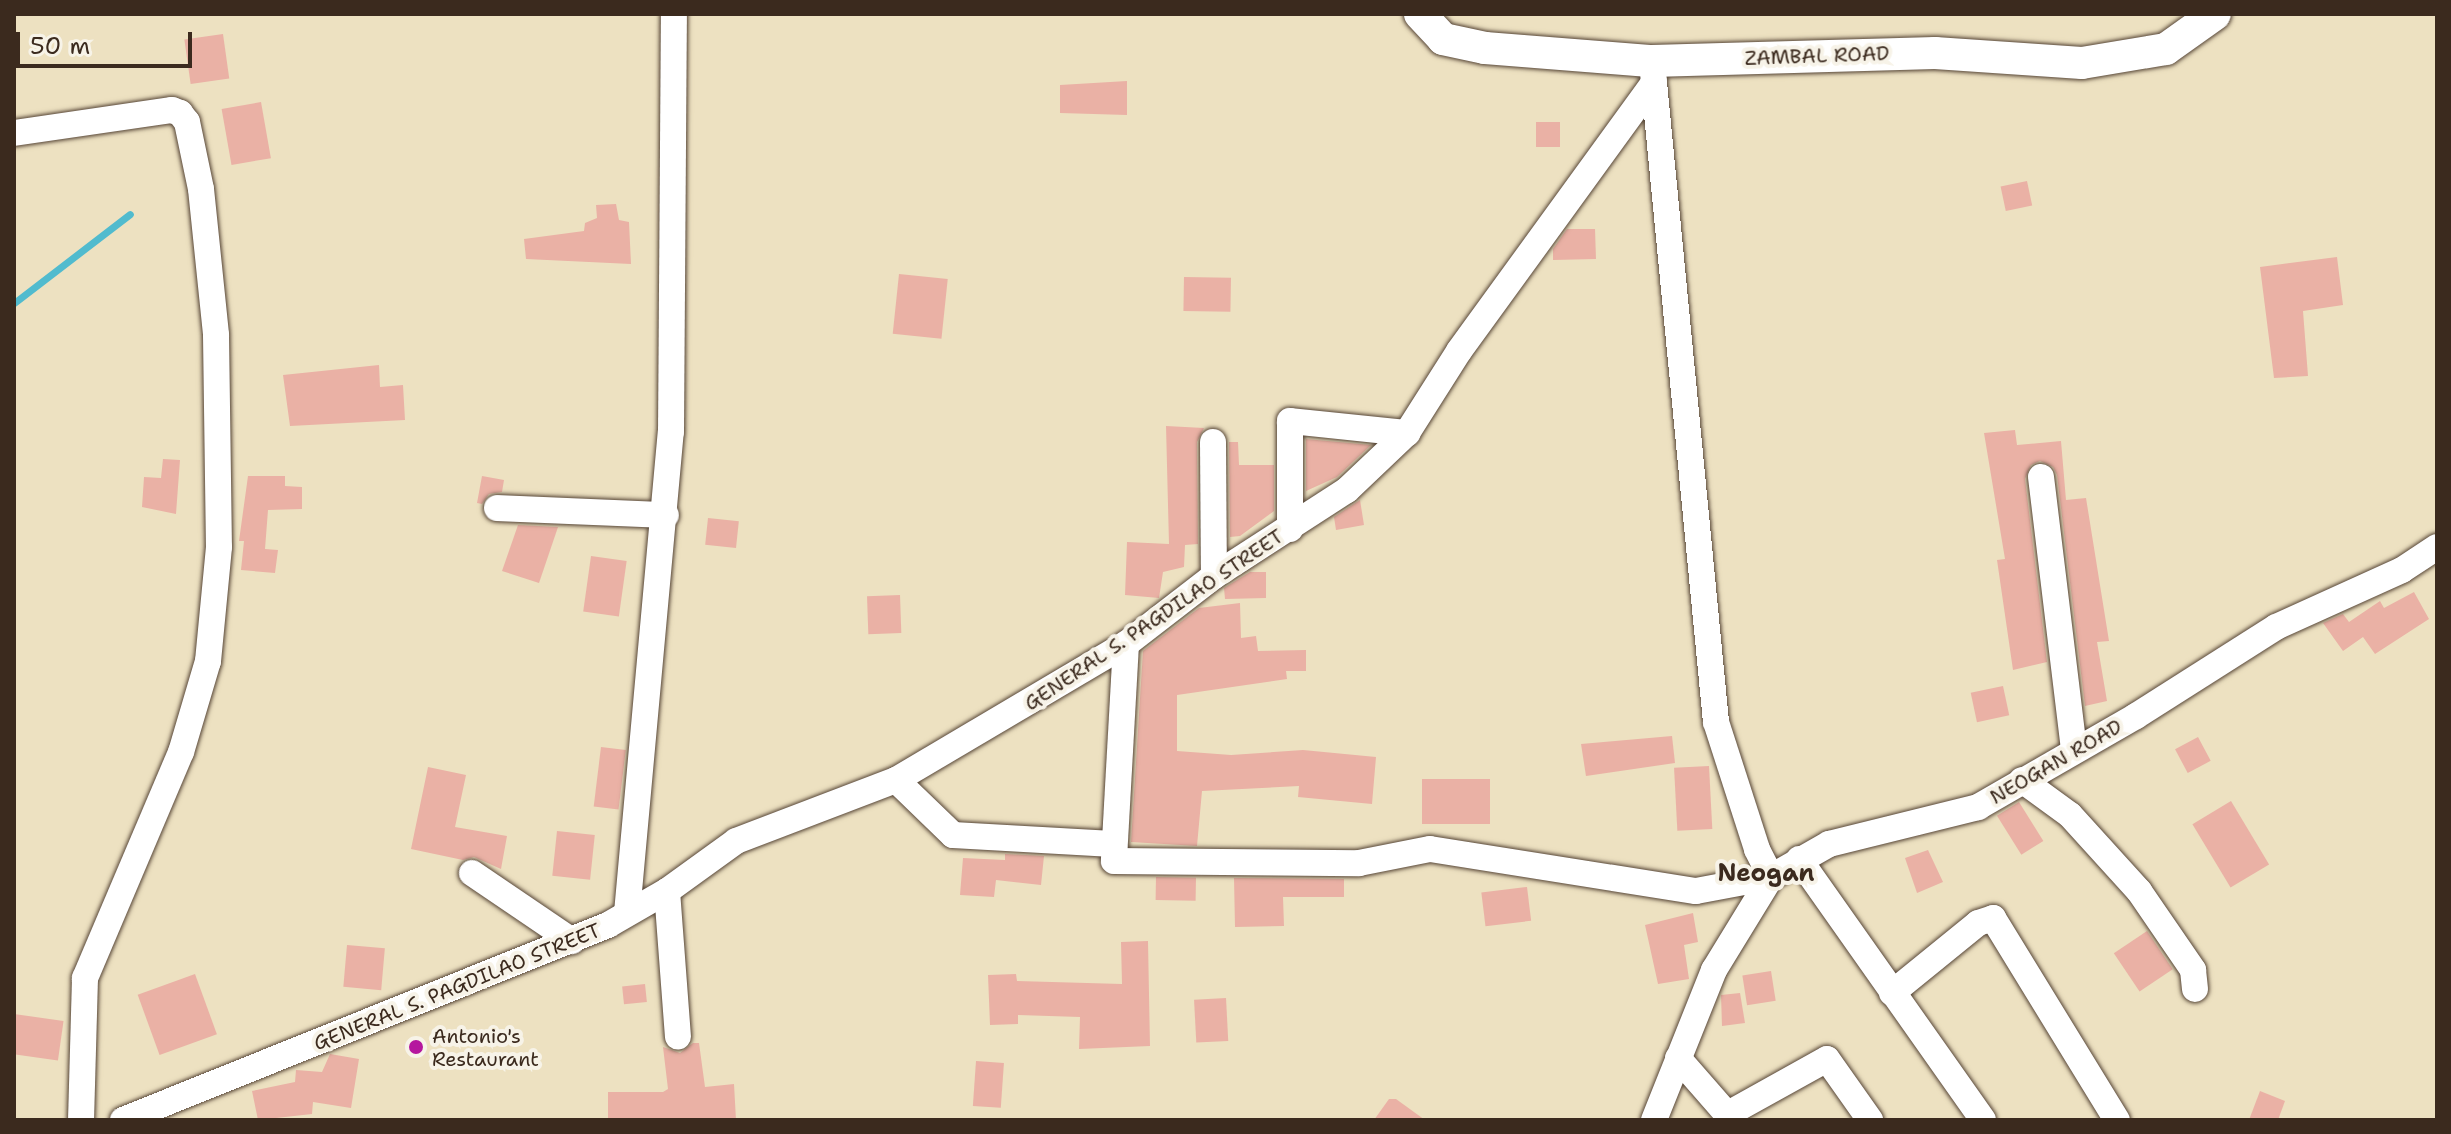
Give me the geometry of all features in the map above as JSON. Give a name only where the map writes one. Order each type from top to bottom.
[{"type":"street","points":[[627,913],[666,515],[671,432],[674,14]]},
{"type":"street","name":"ZAMBAL ROAD","points":[[1420,14],[1443,39],[1653,72],[1935,53],[2082,63],[2166,49],[2215,14]]},
{"type":"street","points":[[1126,644],[1114,861],[1359,863],[1430,849],[1696,891],[1771,877],[1757,849],[1716,722],[1653,72]]},
{"type":"street","name":"GENERAL S. PAGDILAO STREET","points":[[123,1120],[572,941],[667,891],[754,831],[896,780],[1126,644],[1214,576],[1290,529],[1373,470],[1407,433],[1459,351],[1653,72]]},
{"type":"street","points":[[14,133],[172,110],[180,113],[187,122],[201,189],[216,335],[219,547],[208,661],[181,752],[85,978],[81,1120]]},
{"type":"street","points":[[1290,529],[1290,421],[1407,433]]},
{"type":"street","points":[[1213,442],[1214,576]]},
{"type":"street","points":[[2041,477],[2074,750]]},
{"type":"street","points":[[497,508],[666,515]]},
{"type":"street","name":"NEOGAN ROAD","points":[[1654,1120],[1714,970],[1771,877],[1829,844],[1978,807],[2276,627],[2402,570],[2437,547]]},
{"type":"street","points":[[896,780],[953,835],[1113,844]]},
{"type":"street","points":[[2022,780],[2070,815],[2139,891],[2193,970],[2195,989]]},
{"type":"street","points":[[1799,859],[1983,1120]]},
{"type":"street","points":[[472,873],[572,941]]},
{"type":"street","points":[[667,891],[678,1037]]},
{"type":"street","points":[[1892,993],[1978,923],[1993,918],[2117,1120]]},
{"type":"street","points":[[1678,1058],[1730,1117],[1827,1059],[1870,1120]]},
{"type":"building","points":[[223,34],[229,79],[191,84],[184,39]]},
{"type":"building","points":[[1127,81],[1127,115],[1060,113],[1060,85]]},
{"type":"building","points":[[261,102],[271,158],[232,165],[222,109]]},
{"type":"building","points":[[1536,122],[1560,122],[1560,147],[1536,147]]},
{"type":"building","points":[[2027,181],[2032,205],[2006,211],[2001,187]]},
{"type":"building","points":[[616,204],[619,220],[629,222],[631,264],[526,259],[524,239],[584,231],[585,223],[597,218],[596,205]]},
{"type":"building","points":[[1567,229],[1595,229],[1596,259],[1553,260],[1553,249]]},
{"type":"building","points":[[2337,257],[2343,305],[2303,311],[2308,376],[2274,378],[2260,267]]},
{"type":"building","points":[[899,274],[948,279],[941,339],[893,334]]},
{"type":"building","points":[[1184,277],[1231,278],[1230,312],[1183,311]]},
{"type":"building","points":[[379,365],[380,387],[403,385],[405,420],[290,426],[283,375]]},
{"type":"building","points":[[1166,426],[1204,428],[1197,442],[1198,544],[1185,545],[1184,567],[1163,572],[1159,598],[1125,595],[1127,542],[1169,544]]},
{"type":"building","points":[[2015,430],[2017,445],[2061,441],[2066,500],[2086,498],[2109,641],[2097,642],[2107,701],[2085,706],[2057,475],[2053,467],[2040,461],[2031,465],[2025,479],[2047,662],[2013,670],[1997,560],[2005,559],[1984,433]]},
{"type":"building","points":[[1306,439],[1371,445],[1337,477],[1306,491]]},
{"type":"building","points":[[1229,442],[1238,442],[1239,465],[1274,465],[1274,511],[1240,536],[1230,537]]},
{"type":"building","points":[[163,459],[180,460],[176,514],[142,507],[144,477],[161,478]]},
{"type":"building","points":[[248,476],[285,476],[285,486],[302,487],[302,509],[268,510],[265,549],[278,550],[275,573],[241,570],[244,541],[239,541]]},
{"type":"building","points":[[482,476],[504,480],[502,492],[489,494],[482,504],[477,503]]},
{"type":"building","points":[[1360,500],[1364,525],[1336,530],[1334,517]]},
{"type":"building","points":[[708,518],[739,521],[736,548],[705,545]]},
{"type":"building","points":[[518,525],[558,527],[539,583],[502,571]]},
{"type":"building","points":[[591,556],[627,561],[619,616],[583,611]]},
{"type":"building","points":[[1250,572],[1266,572],[1266,598],[1225,599],[1224,588]]},
{"type":"building","points":[[2414,592],[2429,619],[2375,654],[2363,637],[2343,651],[2323,623],[2343,614],[2349,622],[2380,601],[2384,608]]},
{"type":"building","points":[[900,595],[901,633],[868,634],[867,596]]},
{"type":"building","points":[[1240,603],[1241,638],[1256,636],[1258,651],[1306,650],[1306,671],[1286,671],[1287,679],[1177,695],[1177,751],[1231,755],[1303,750],[1376,757],[1372,804],[1298,797],[1299,786],[1202,791],[1197,846],[1131,842],[1143,651],[1199,608]]},
{"type":"building","points":[[2003,686],[2009,715],[1977,722],[1971,693]]},
{"type":"building","points":[[1672,736],[1675,763],[1586,776],[1581,744]]},
{"type":"building","points":[[2198,737],[2211,761],[2188,773],[2175,749]]},
{"type":"building","points":[[601,747],[626,750],[619,810],[594,807]]},
{"type":"building","points":[[1709,766],[1712,829],[1677,831],[1674,768]]},
{"type":"building","points":[[428,767],[466,775],[455,827],[507,836],[501,869],[474,857],[463,860],[411,849]]},
{"type":"building","points":[[1422,779],[1490,779],[1490,824],[1422,824]]},
{"type":"building","points":[[2231,801],[2269,864],[2231,888],[2192,824]]},
{"type":"building","points":[[2019,802],[2043,841],[2021,855],[1997,816]]},
{"type":"building","points":[[557,831],[595,835],[590,880],[552,876]]},
{"type":"building","points":[[1928,850],[1943,882],[1917,893],[1905,858]]},
{"type":"building","points":[[1005,854],[1044,856],[1041,885],[996,880],[994,897],[960,895],[963,858],[1005,860]]},
{"type":"building","points":[[1156,877],[1196,878],[1196,901],[1156,900]]},
{"type":"building","points":[[1234,878],[1344,879],[1344,897],[1283,897],[1284,926],[1235,927]]},
{"type":"building","points":[[1527,887],[1531,921],[1485,926],[1481,893]]},
{"type":"building","points":[[1693,913],[1698,942],[1684,945],[1689,979],[1658,984],[1645,925]]},
{"type":"building","points":[[2147,931],[2173,969],[2140,992],[2114,953]]},
{"type":"building","points":[[1148,941],[1150,1046],[1079,1049],[1080,1017],[1018,1015],[1018,1024],[990,1025],[988,975],[1016,974],[1017,981],[1122,984],[1121,942]]},
{"type":"building","points":[[347,945],[385,948],[381,990],[343,987]]},
{"type":"building","points":[[1771,971],[1776,1001],[1747,1005],[1742,976]]},
{"type":"building","points":[[195,974],[217,1034],[160,1055],[138,995]]},
{"type":"building","points":[[645,984],[647,1002],[624,1004],[622,986]]},
{"type":"building","points":[[1740,993],[1745,1023],[1722,1026],[1721,995]]},
{"type":"building","points":[[1226,998],[1228,1041],[1196,1043],[1194,1000]]},
{"type":"building","points":[[14,1014],[64,1021],[58,1061],[14,1054]]},
{"type":"building","points":[[693,1043],[699,1043],[705,1087],[734,1084],[736,1120],[608,1120],[608,1092],[663,1092],[668,1089],[663,1047],[680,1053]]},
{"type":"building","points":[[330,1054],[359,1059],[351,1108],[313,1102],[312,1114],[258,1120],[252,1091],[295,1082],[296,1070],[322,1072]]},
{"type":"building","points":[[976,1061],[1004,1063],[1001,1108],[973,1106]]},
{"type":"building","points":[[2260,1091],[2285,1101],[2278,1120],[2249,1120]]},
{"type":"building","points":[[1389,1099],[1396,1099],[1425,1120],[1374,1120]]},
{"type":"waterway","points":[[14,303],[130,214]]},
{"type":"place","name":"Antonio's Restaurant","points":[[416,1047]]},
{"type":"district","name":"Neogan","points":[[1766,874]]}]
